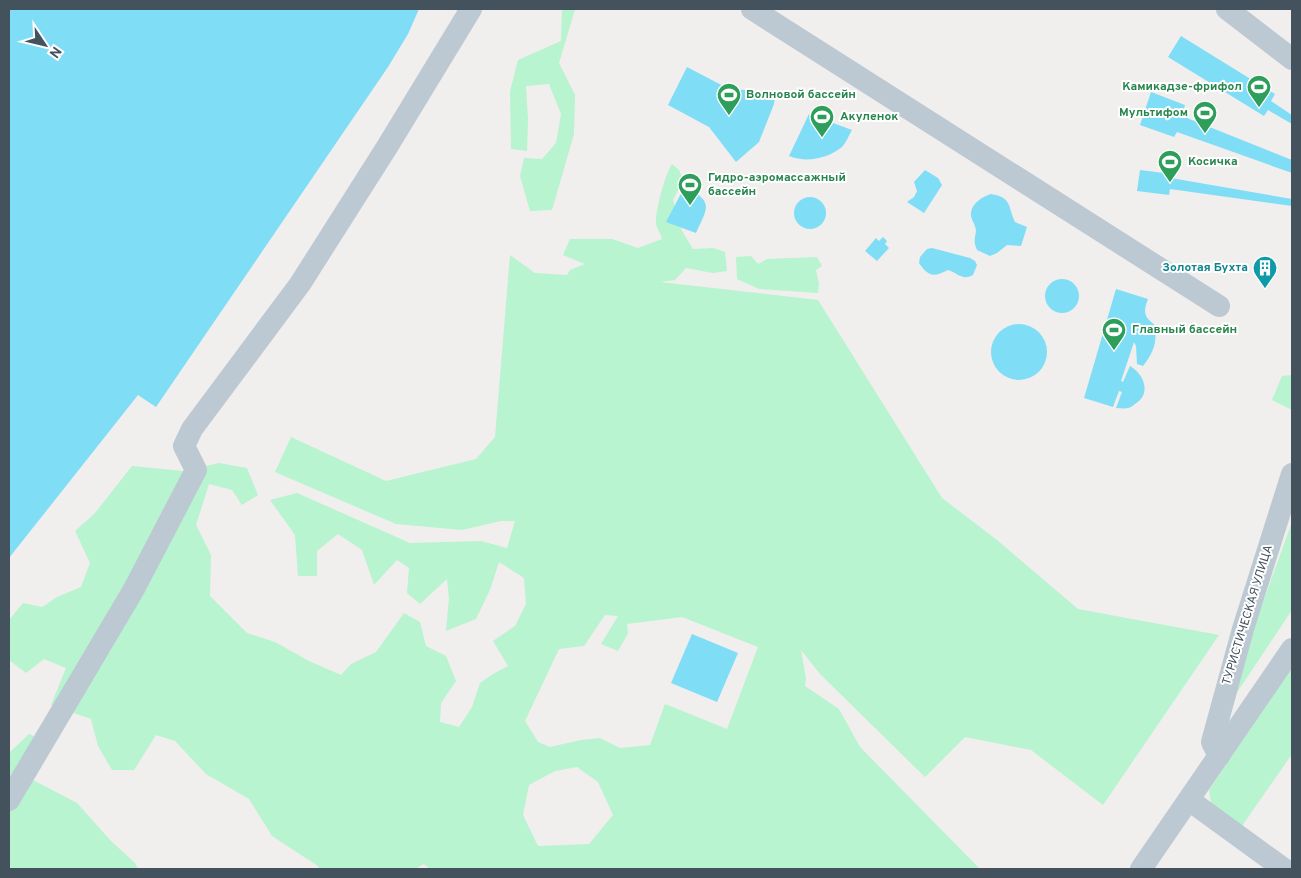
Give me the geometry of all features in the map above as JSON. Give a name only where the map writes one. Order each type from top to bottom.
[{"type":"street","points":[[9,800],[134,589],[196,470],[184,446],[192,430],[300,284],[387,147],[471,9]]},
{"type":"street","points":[[752,9],[1218,306]]},
{"type":"street","points":[[1227,9],[1292,58]]},
{"type":"street","name":"ТУРИСТИЧЕСКАЯ УЛИЦА","points":[[1219,756],[1212,742],[1244,629],[1292,474]]},
{"type":"street","points":[[1141,869],[1292,649]]},
{"type":"street","points":[[1189,800],[1284,869]]},
{"type":"green space","points":[[562,9],[575,9],[559,63],[575,95],[574,134],[552,210],[530,211],[520,176],[524,158],[542,159],[556,143],[561,114],[549,84],[526,86],[527,151],[511,149],[510,91],[518,60],[561,41]]},
{"type":"green space","points":[[672,164],[679,170],[683,180],[673,200],[682,231],[693,249],[713,248],[725,252],[727,271],[713,273],[686,268],[675,280],[660,282],[818,300],[942,498],[997,540],[1078,609],[1219,635],[1103,805],[1031,750],[965,737],[925,777],[820,674],[801,650],[806,679],[805,686],[839,709],[860,747],[980,869],[430,869],[424,864],[415,869],[319,869],[318,866],[272,836],[249,799],[206,774],[175,741],[156,735],[134,770],[112,770],[98,746],[91,719],[51,705],[66,668],[44,659],[26,673],[9,660],[9,620],[23,603],[42,607],[57,597],[81,587],[90,563],[75,531],[95,513],[132,466],[183,471],[219,463],[247,468],[258,495],[242,505],[232,490],[209,484],[196,525],[211,555],[210,596],[247,633],[275,642],[309,661],[341,675],[351,664],[376,652],[404,613],[420,622],[426,646],[446,656],[456,681],[441,703],[440,722],[459,727],[472,707],[480,683],[508,666],[493,641],[515,626],[526,604],[524,578],[499,562],[490,590],[476,619],[446,631],[449,598],[447,579],[420,604],[407,593],[409,568],[397,560],[374,585],[362,550],[338,534],[317,551],[317,576],[298,576],[295,535],[270,500],[297,493],[410,543],[481,541],[507,548],[515,521],[501,521],[462,530],[396,524],[275,472],[291,437],[386,481],[476,459],[495,437],[510,255],[535,273],[567,275],[570,270],[585,264],[563,255],[570,239],[612,239],[638,248],[662,239],[656,224],[656,218],[666,176]],"holes":[[[605,615],[618,616],[601,644],[618,651],[628,633],[627,624],[682,617],[758,647],[727,729],[665,704],[650,745],[620,748],[600,738],[550,747],[538,742],[525,721],[559,649],[584,646]],[[577,767],[598,782],[613,815],[589,844],[538,846],[523,815],[529,785],[555,771]]]},
{"type":"green space","points":[[751,256],[758,264],[767,259],[817,257],[822,266],[816,270],[819,284],[818,293],[759,289],[737,279],[736,257]]},
{"type":"green space","points":[[1292,375],[1292,410],[1272,400],[1282,376]]},
{"type":"green space","points":[[1292,522],[1292,610],[1234,697],[1230,694]]},
{"type":"green space","points":[[1292,666],[1292,754],[1242,826],[1211,803],[1209,790]]},
{"type":"green space","points":[[29,734],[48,742],[33,780],[77,803],[110,840],[135,863],[138,869],[9,869],[9,753]]},
{"type":"water","points":[[9,9],[419,9],[408,34],[388,67],[156,407],[138,395],[9,558]]},
{"type":"water","points":[[1181,36],[1275,94],[1271,101],[1292,115],[1292,124],[1268,110],[1264,116],[1168,57]]},
{"type":"water","name":"Волновой бассейн","points":[[687,67],[729,89],[775,92],[774,104],[759,142],[736,162],[709,127],[668,105]]},
{"type":"water","name":"Мультифом","points":[[1151,92],[1185,105],[1182,116],[1292,160],[1292,173],[1177,132],[1174,137],[1140,125]]},
{"type":"water","name":"Акуленок","points":[[809,114],[852,130],[842,147],[816,159],[802,159],[789,156]]},
{"type":"water","points":[[925,170],[938,178],[942,185],[924,213],[907,202],[914,197],[917,191],[914,182]]},
{"type":"water","name":"Косичка","points":[[1140,170],[1172,174],[1171,178],[1292,199],[1292,206],[1170,189],[1169,195],[1137,191]]},
{"type":"water","name":"Гидро-аэромассажный бассейн","points":[[685,186],[700,197],[706,205],[704,216],[696,233],[666,222]]},
{"type":"water","points":[[991,194],[998,195],[1006,200],[1015,222],[1027,227],[1021,246],[1007,245],[990,256],[977,250],[975,242],[976,229],[971,212],[980,199]]},
{"type":"water","points":[[810,197],[822,201],[826,213],[822,225],[810,229],[798,225],[794,213],[798,201]]},
{"type":"water","points":[[883,237],[887,241],[885,244],[889,248],[877,261],[865,251],[876,238],[879,241]]},
{"type":"water","points":[[932,248],[975,261],[977,265],[973,275],[963,277],[948,270],[935,275],[928,273],[919,263],[920,257],[927,249]]},
{"type":"water","points":[[1062,279],[1074,284],[1079,296],[1074,308],[1062,313],[1050,308],[1045,296],[1050,284]]},
{"type":"water","name":"Главный бассейн","points":[[1116,289],[1148,299],[1145,307],[1146,314],[1155,325],[1156,331],[1154,347],[1143,366],[1137,364],[1134,342],[1121,381],[1123,382],[1130,366],[1139,374],[1145,390],[1140,400],[1131,407],[1125,408],[1116,408],[1122,392],[1119,391],[1113,407],[1084,398]]},
{"type":"water","points":[[1013,324],[1025,324],[1039,332],[1047,346],[1045,363],[1039,372],[1025,380],[1013,380],[1003,375],[996,368],[991,358],[991,346],[996,336],[1003,329]]},
{"type":"water","points":[[692,634],[738,653],[717,702],[671,683]]},
{"type":"place","name":"Камикадзе-фрифол","points":[[1259,108]]},
{"type":"place","name":"Волновой бассейн","points":[[729,116]]},
{"type":"place","name":"Мультифом","points":[[1205,134]]},
{"type":"place","name":"Акуленок","points":[[822,138]]},
{"type":"place","name":"Косичка","points":[[1170,183]]},
{"type":"place","name":"Гидро-аэромассажный бассейн","points":[[690,206]]},
{"type":"place","name":"Золотая Бухта","points":[[1265,289]]},
{"type":"place","name":"Главный бассейн","points":[[1114,351]]}]
